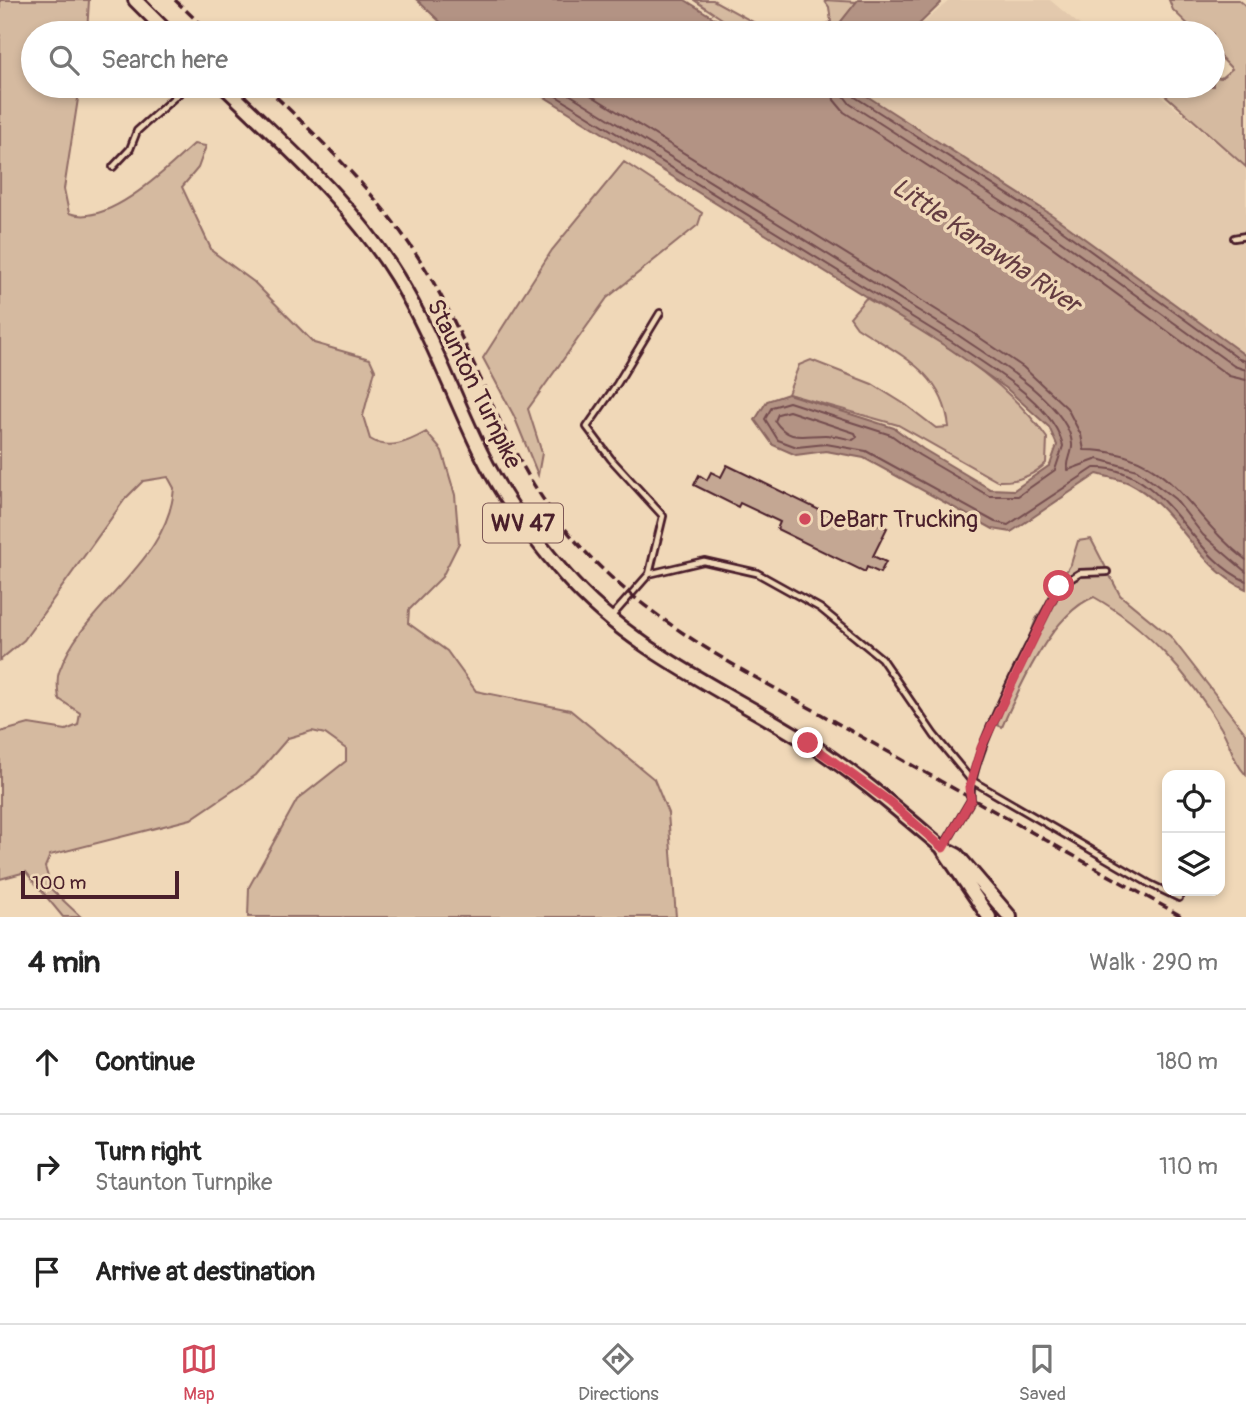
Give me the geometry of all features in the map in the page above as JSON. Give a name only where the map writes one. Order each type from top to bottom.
[{"type":"main road","points":[[135,0],[156,21]]},
{"type":"main road","name":"Staunton Turnpike","points":[[236,98],[340,202],[369,236],[427,330],[480,451],[505,497],[566,576],[609,619],[676,667],[808,743],[890,802],[943,848]]},
{"type":"main road","name":"WV 47","points":[[943,848],[989,917]]},
{"type":"main road","name":"WV 47","points":[[943,848],[957,855],[1010,917]]},
{"type":"lane","points":[[113,167],[130,149],[137,131],[174,98]]},
{"type":"lane","points":[[1234,238],[1246,236]]},
{"type":"lane","points":[[609,619],[649,574],[663,516],[611,459],[587,427],[660,313]]},
{"type":"lane","points":[[649,574],[704,561],[757,573],[820,608],[881,657],[934,735],[971,780],[1063,835],[1179,898]]},
{"type":"lane","points":[[943,848],[971,800],[971,780],[981,748],[1059,586],[1080,573],[1107,572]]},
{"type":"shaded area","points":[[0,0],[89,0],[88,21],[21,21],[21,98],[78,98],[64,189],[69,213],[84,215],[101,212],[118,204],[153,181],[194,144],[206,146],[198,168],[182,187],[212,251],[254,282],[314,343],[370,359],[375,370],[363,416],[370,439],[391,445],[426,432],[442,451],[455,495],[459,543],[442,577],[409,610],[408,623],[447,651],[476,691],[570,710],[654,779],[668,813],[676,917],[248,917],[249,887],[297,800],[346,761],[346,749],[325,734],[312,731],[288,738],[256,775],[191,819],[50,855],[45,867],[52,890],[81,917],[63,917],[26,872],[0,879],[0,732],[29,724],[66,730],[78,725],[80,713],[59,699],[59,672],[86,625],[157,540],[168,515],[174,488],[168,477],[143,481],[125,499],[24,640],[0,660]]},
{"type":"shaded area","points":[[694,0],[713,0],[751,21],[725,21]]},
{"type":"shaded area","points":[[824,0],[857,2],[842,21],[831,21],[829,7]]},
{"type":"shaded area","points":[[950,0],[1050,0],[1075,21],[925,21]]},
{"type":"shaded area","points":[[1169,0],[1239,0],[1246,6],[1246,167],[1168,98],[1225,98],[1225,75],[1232,69],[1225,62],[1225,21],[1184,21],[1173,10]]},
{"type":"shaded area","points":[[869,98],[1164,98],[1246,168],[1246,356],[1052,215]]},
{"type":"shaded area","points":[[624,162],[702,213],[698,225],[607,298],[528,409],[542,453],[538,475],[514,416],[483,358],[552,250]]},
{"type":"shaded area","points":[[866,298],[940,342],[1010,395],[1047,438],[1046,463],[1024,477],[997,481],[898,425],[788,394],[799,365],[811,360],[872,384],[936,428],[949,427],[945,408],[928,378],[903,356],[857,327],[850,317]]},
{"type":"shaded area","points":[[1091,539],[1120,595],[1170,636],[1246,734],[1246,775],[1209,709],[1166,654],[1132,623],[1094,597],[1064,619],[1051,635],[1028,673],[1002,727],[997,725],[1036,619],[1071,564],[1078,541]]},
{"type":"water","points":[[417,0],[685,0],[719,21],[439,21]]},
{"type":"water","points":[[858,0],[940,0],[941,3],[922,21],[841,21]]},
{"type":"water","name":"Little Kanawha River","points":[[546,98],[870,98],[1052,215],[1246,356],[1246,589],[1213,567],[1174,521],[1146,494],[1122,480],[1097,474],[1011,532],[993,529],[864,458],[826,451],[796,455],[773,445],[755,420],[767,401],[788,394],[894,428],[923,449],[990,489],[1014,490],[1050,465],[1057,445],[1049,427],[1006,388],[950,349]]},
{"type":"building","name":"DeBarr Trucking","points":[[727,465],[854,527],[860,515],[887,528],[873,556],[886,562],[880,573],[867,567],[865,572],[777,529],[780,522],[740,503],[738,507],[694,485],[699,475],[707,480],[711,472],[721,477]]},
{"type":"railway","points":[[175,0],[197,21]]},
{"type":"railway","points":[[277,98],[367,190],[420,260],[447,307],[505,431],[538,491],[561,524],[614,580],[675,628],[744,671],[1183,917]]},
{"type":"place","name":"DeBarr Trucking","points":[[805,519]]},
{"type":"route","points":[[808,743],[890,802],[943,848],[971,800],[969,788],[981,748],[1059,586]]}]
